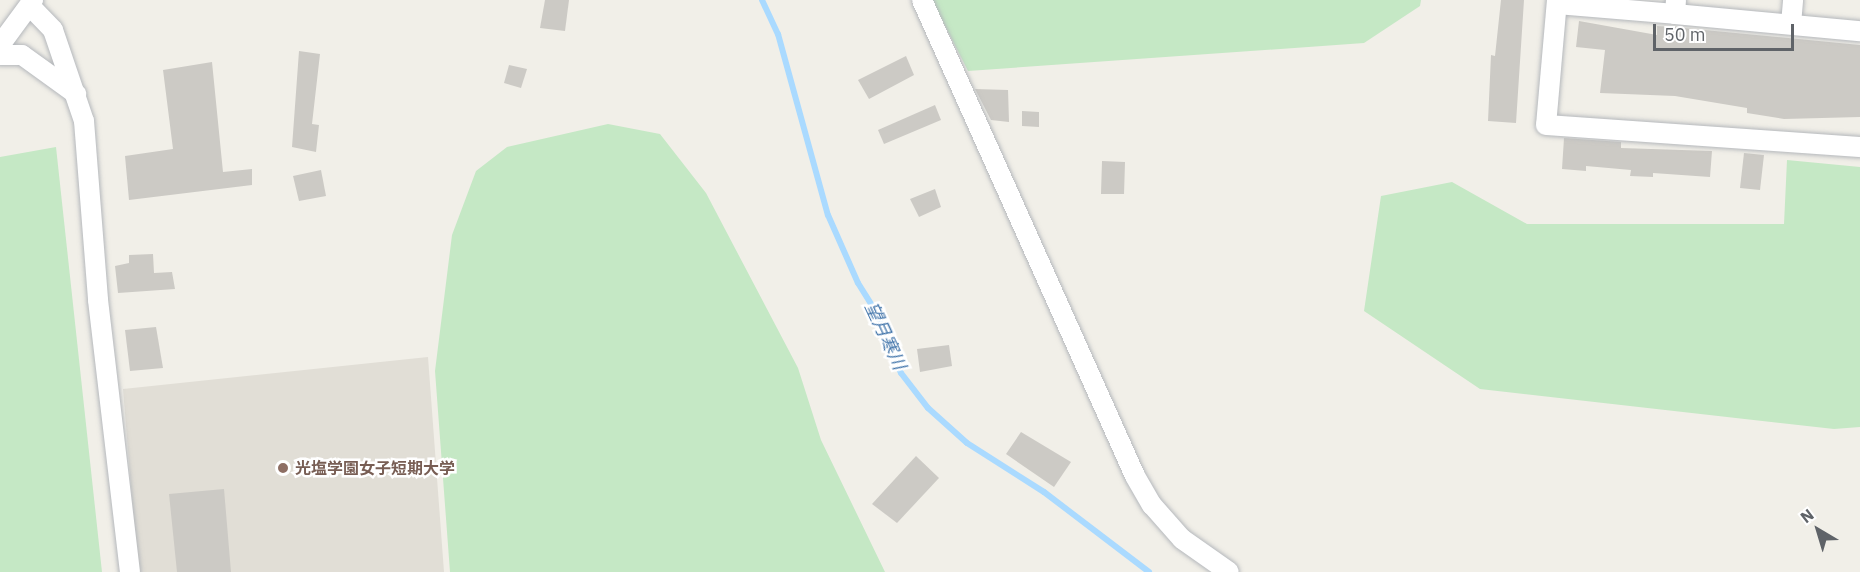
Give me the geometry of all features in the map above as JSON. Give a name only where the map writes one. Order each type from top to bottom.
[{"type":"street","points":[[922,0],[1135,476],[1152,505],[1182,539],[1229,572]]},
{"type":"street","points":[[1791,24],[1793,0]]},
{"type":"street","points":[[1860,31],[1791,24],[1676,7],[1557,2],[1546,125],[1860,147]]},
{"type":"street","points":[[0,45],[32,3],[53,30],[84,121],[98,300],[130,572]]},
{"type":"street","points":[[0,55],[22,56],[76,93]]},
{"type":"shaded area","name":"光塩学園女子短期大学","points":[[428,357],[444,572],[138,572],[123,389]]},
{"type":"green space","points":[[932,0],[1421,0],[1420,6],[1364,43],[968,71]]},
{"type":"green space","points":[[608,124],[660,134],[706,193],[798,368],[821,440],[885,572],[450,572],[435,371],[452,235],[476,171],[507,147]]},
{"type":"green space","points":[[56,147],[102,572],[0,572],[0,157]]},
{"type":"green space","points":[[1787,160],[1860,167],[1860,427],[1834,429],[1480,389],[1364,311],[1381,196],[1452,182],[1527,224],[1784,224]]},
{"type":"building","points":[[545,0],[569,0],[565,31],[540,28]]},
{"type":"building","points":[[1501,0],[1524,0],[1516,123],[1488,121],[1491,55],[1495,56]]},
{"type":"building","points":[[1579,21],[1657,35],[1657,26],[1860,45],[1860,117],[1784,119],[1747,113],[1747,108],[1675,96],[1600,93],[1605,50],[1576,47]]},
{"type":"building","points":[[299,51],[320,54],[312,124],[319,125],[316,152],[292,147]]},
{"type":"building","points":[[906,56],[914,75],[869,99],[858,80]]},
{"type":"building","points":[[212,62],[223,172],[252,169],[252,185],[129,200],[125,156],[173,149],[163,70]]},
{"type":"building","points":[[509,65],[527,69],[521,88],[504,83]]},
{"type":"building","points":[[975,89],[1008,90],[1009,122],[991,120]]},
{"type":"building","points":[[935,105],[941,120],[884,144],[878,130]]},
{"type":"building","points":[[1022,111],[1039,112],[1039,127],[1022,126]]},
{"type":"building","points":[[1564,138],[1621,142],[1621,148],[1712,151],[1710,177],[1653,173],[1653,177],[1630,176],[1631,170],[1586,166],[1586,171],[1562,169]]},
{"type":"building","points":[[1744,153],[1764,155],[1760,190],[1740,188]]},
{"type":"building","points":[[1102,161],[1125,162],[1124,194],[1101,194]]},
{"type":"building","points":[[321,170],[326,196],[299,201],[293,176]]},
{"type":"building","points":[[935,189],[941,207],[919,217],[910,199]]},
{"type":"building","points":[[153,254],[154,273],[172,272],[175,289],[118,293],[115,266],[129,263],[129,255]]},
{"type":"building","points":[[156,327],[163,368],[130,371],[125,330]]},
{"type":"building","points":[[949,345],[952,366],[920,372],[917,349]]},
{"type":"building","points":[[1021,432],[1071,462],[1054,487],[1006,454]]},
{"type":"building","points":[[916,456],[939,478],[897,523],[872,504]]},
{"type":"building","points":[[224,489],[231,572],[177,572],[169,494]]},
{"type":"waterway","name":"望月寒川","points":[[762,0],[778,34],[828,215],[858,283],[876,312],[901,373],[928,408],[967,443],[1044,492],[1149,572]]},
{"type":"place","name":"光塩学園女子短期大学","points":[[283,468]]}]
